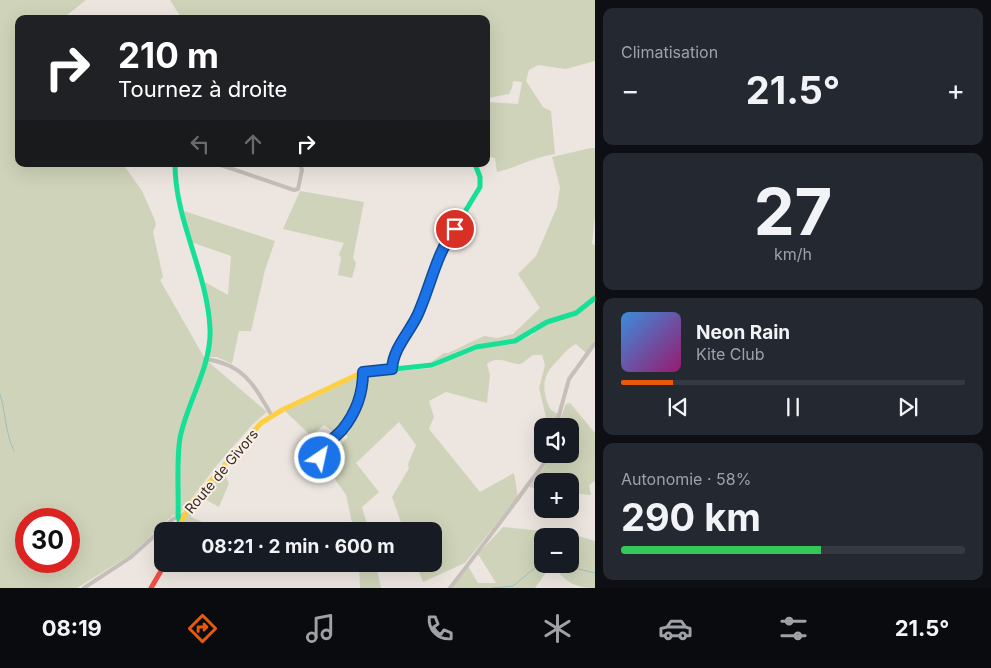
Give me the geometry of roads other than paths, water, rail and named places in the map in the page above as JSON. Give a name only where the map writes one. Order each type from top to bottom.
[{"type":"street","points":[[175,167],[175,183],[180,212],[203,288],[210,330],[205,359],[180,439],[178,515],[180,522]]},
{"type":"street","points":[[227,167],[294,190],[298,189],[300,184],[300,167]]},
{"type":"street","points":[[392,369],[395,353],[418,314],[442,251],[462,221],[480,187],[480,177],[476,167]]},
{"type":"street","name":"Route de Givors","points":[[181,522],[184,514],[250,434],[272,416],[363,372],[436,364],[483,345],[515,341],[548,322],[576,313],[595,298]]},
{"type":"street","points":[[558,418],[569,380],[595,343]]},
{"type":"street","points":[[205,359],[220,361],[245,375],[260,392],[272,416]]},
{"type":"street","points":[[326,468],[320,460],[322,452],[324,447],[342,430],[356,409],[362,393],[363,372]]},
{"type":"street","points":[[450,588],[466,564],[505,519],[544,463]]},
{"type":"street","points":[[84,588],[131,557],[178,515],[184,514]]},
{"type":"street","points":[[151,588],[160,572]]},
{"type":"waterway","points":[[0,394],[9,437],[14,451]]},
{"type":"waterway","points":[[493,588],[513,586],[534,569]]},
{"type":"waterway","points":[[579,569],[595,573]]}]
